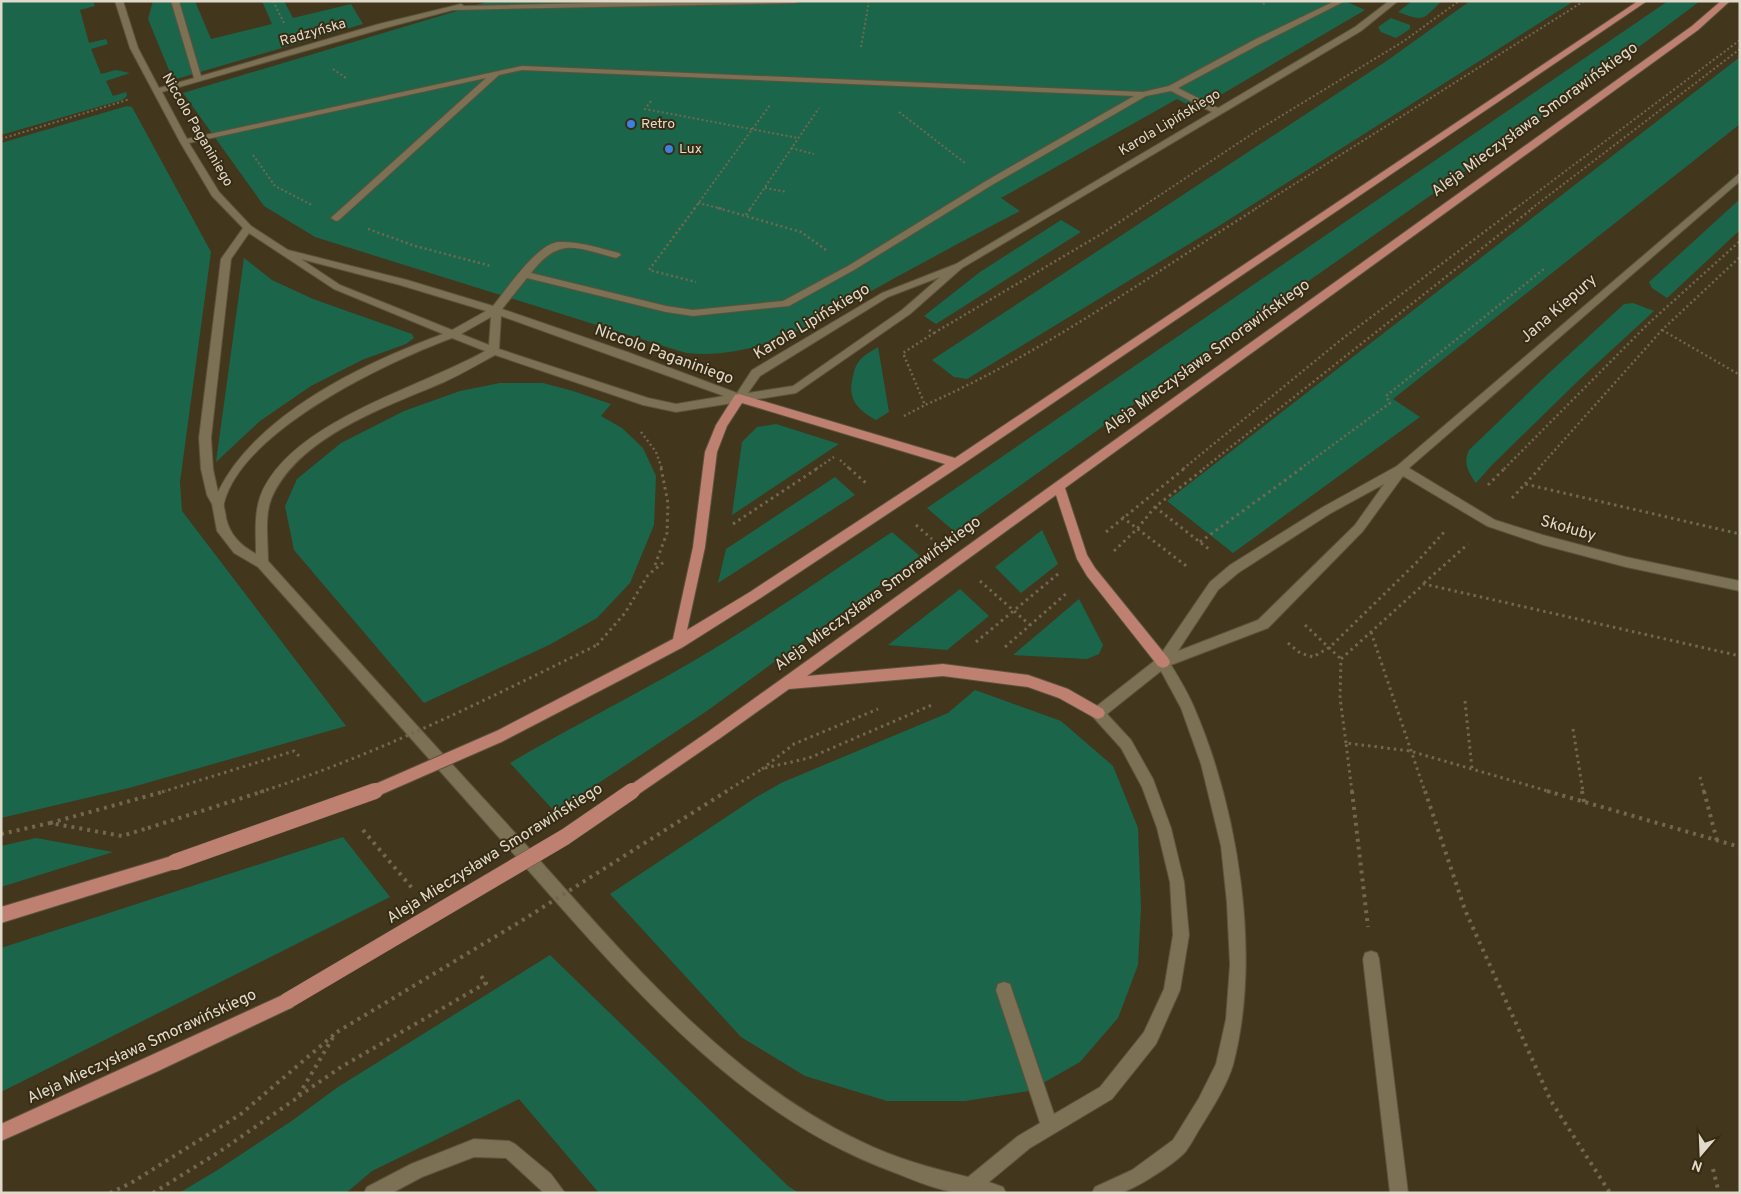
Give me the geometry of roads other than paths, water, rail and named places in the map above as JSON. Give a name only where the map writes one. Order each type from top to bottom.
[{"type":"main road","name":"Aleja Mieczysława Smorawińskiego","points":[[1,915],[175,862],[372,792],[500,736],[678,644],[800,567],[891,504],[1643,1]]},
{"type":"main road","name":"Aleja Mieczysława Smorawińskiego","points":[[1,1133],[150,1066],[287,1000],[423,922],[565,837],[788,683],[1695,28],[1726,1]]},
{"type":"main road","points":[[678,644],[699,547],[712,452],[722,425],[739,398],[956,462]]},
{"type":"main road","points":[[1059,487],[1081,556],[1162,662]]},
{"type":"main road","points":[[788,683],[943,670],[1028,681],[1062,693],[1098,713]]},
{"type":"street","name":"Niccolo Paganiniego","points":[[119,1],[134,48],[184,142],[215,194],[248,228],[280,251],[337,287],[494,351],[647,402],[676,408],[739,398]]},
{"type":"street","points":[[175,1],[198,79]]},
{"type":"street","name":"Radzyńska","points":[[158,91],[382,26],[477,1]]},
{"type":"street","points":[[454,8],[658,2],[795,1]]},
{"type":"street","points":[[184,142],[522,68],[988,86],[1143,94],[1172,88],[1257,42],[1341,1]]},
{"type":"street","name":"Karola Lipińskiego","points":[[739,398],[756,373],[886,296],[959,266],[1217,111],[1358,29],[1394,1]]},
{"type":"street","points":[[336,218],[498,72]]},
{"type":"street","points":[[1172,88],[1217,111]]},
{"type":"street","points":[[523,274],[666,309],[693,313],[785,304],[851,268],[989,183],[1143,94]]},
{"type":"street","name":"Jana Kiepury","points":[[1098,713],[1162,662],[1214,586],[1234,569],[1327,510],[1402,469],[1740,176]]},
{"type":"street","points":[[248,228],[226,259],[205,438],[207,469],[213,495],[218,504],[223,531],[238,550],[262,563],[632,974],[720,1060],[796,1115],[852,1146],[912,1170],[971,1190],[996,1193]]},
{"type":"street","points":[[218,504],[232,475],[251,451],[282,423],[344,382],[415,348],[453,334],[496,310],[539,256],[557,245],[579,246],[616,255]]},
{"type":"street","name":"Niccolo Paganiniego","points":[[280,251],[350,267],[496,310],[739,398]]},
{"type":"street","name":"Karola Lipińskiego","points":[[739,398],[796,389],[906,312],[959,266]]},
{"type":"street","points":[[262,563],[262,530],[266,497],[284,468],[308,446],[354,418],[465,367],[494,351],[496,310]]},
{"type":"street","name":"Jana Kiepury","points":[[1162,662],[1263,624],[1359,528],[1402,469]]},
{"type":"street","name":"Skołuby","points":[[1402,469],[1491,523],[1543,540],[1626,562],[1740,586]]},
{"type":"street","points":[[1101,1193],[1138,1176],[1179,1146],[1205,1104],[1224,1066],[1234,1019],[1238,965],[1235,903],[1228,846],[1208,764],[1187,706],[1162,662]]},
{"type":"street","points":[[971,1190],[1024,1142],[1106,1093],[1150,1038],[1172,990],[1181,935],[1177,882],[1161,819],[1148,784],[1126,744],[1098,713]]},
{"type":"street","points":[[1371,959],[1399,1193]]},
{"type":"street","points":[[1004,990],[1050,1127]]},
{"type":"street","points":[[373,1193],[416,1170],[474,1148],[509,1150],[545,1180],[556,1193]]},
{"type":"place","name":"Retro","points":[[631,124]]},
{"type":"place","name":"Lux","points":[[669,149]]}]
